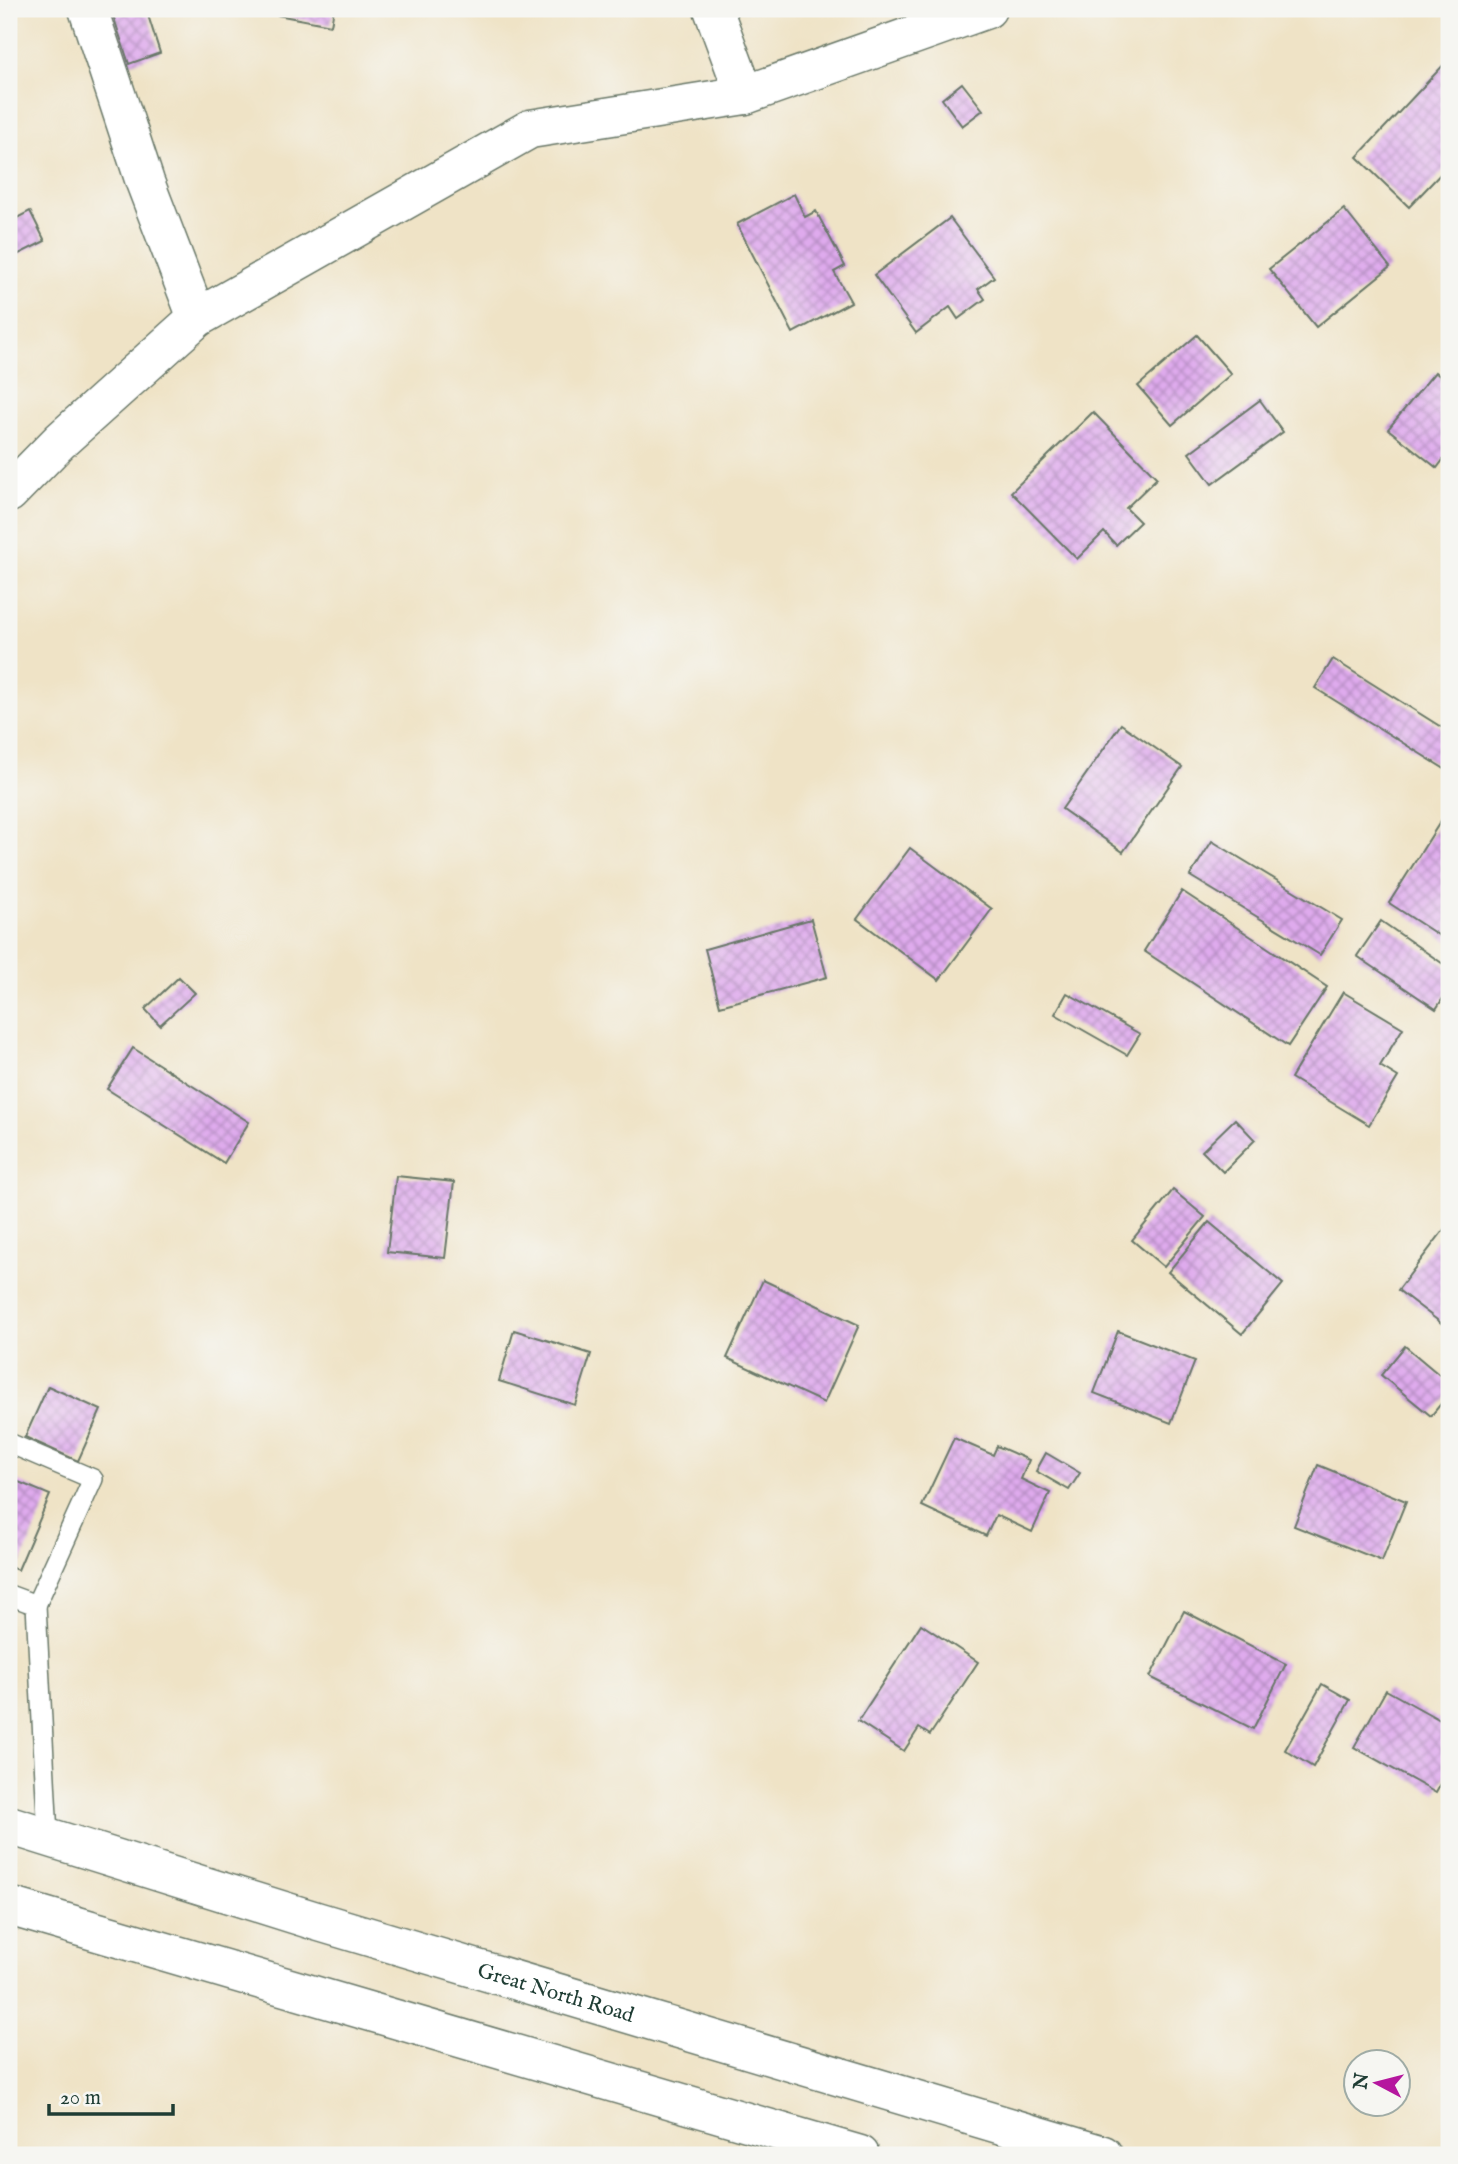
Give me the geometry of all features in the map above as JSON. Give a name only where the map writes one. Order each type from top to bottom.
[{"type":"main road","points":[[88,9],[145,182],[197,318]]},
{"type":"main road","points":[[713,9],[745,95]]},
{"type":"main road","points":[[9,493],[60,441],[197,318],[530,129],[745,95],[987,9]]},
{"type":"main road","name":"Great North Road","points":[[9,1825],[330,1925],[1103,2155]]},
{"type":"main road","points":[[9,1906],[860,2155]]},
{"type":"lane","points":[[9,1443],[93,1479],[36,1605],[48,1836]]},
{"type":"lane","points":[[9,1595],[36,1605]]},
{"type":"building","points":[[111,9],[146,9],[160,53],[129,64]]},
{"type":"building","points":[[279,9],[334,9],[331,25],[277,15]]},
{"type":"building","points":[[1449,59],[1449,165],[1409,207],[1357,157]]},
{"type":"building","points":[[962,83],[983,110],[962,126],[942,99]]},
{"type":"building","points":[[794,194],[805,217],[816,211],[845,266],[834,272],[851,302],[793,333],[737,224]]},
{"type":"building","points":[[1344,209],[1390,267],[1316,327],[1269,269]]},
{"type":"building","points":[[30,211],[45,241],[15,256],[9,244],[9,222]]},
{"type":"building","points":[[950,218],[994,277],[978,289],[985,299],[958,319],[950,307],[916,333],[874,275]]},
{"type":"building","points":[[1197,335],[1231,374],[1172,425],[1138,386]]},
{"type":"building","points":[[1435,372],[1449,384],[1449,452],[1437,468],[1388,429]]},
{"type":"building","points":[[1260,400],[1283,432],[1212,484],[1189,453]]},
{"type":"building","points":[[1093,412],[1157,478],[1126,508],[1140,522],[1116,545],[1104,532],[1077,559],[1011,492]]},
{"type":"building","points":[[1333,659],[1449,732],[1448,771],[1315,688]]},
{"type":"building","points":[[1121,724],[1182,767],[1123,852],[1062,809]]},
{"type":"building","points":[[1449,808],[1449,942],[1389,903]]},
{"type":"building","points":[[1212,841],[1342,920],[1320,955],[1190,876]]},
{"type":"building","points":[[910,848],[992,909],[939,980],[857,919]]},
{"type":"building","points":[[1182,891],[1327,987],[1288,1046],[1144,951]]},
{"type":"building","points":[[811,919],[827,977],[720,1006],[705,949]]},
{"type":"building","points":[[1381,921],[1449,968],[1449,989],[1436,1009],[1357,956]]},
{"type":"building","points":[[179,977],[195,993],[160,1025],[145,1009]]},
{"type":"building","points":[[1343,992],[1403,1028],[1380,1066],[1398,1077],[1369,1125],[1291,1078]]},
{"type":"building","points":[[1067,993],[1140,1034],[1127,1055],[1055,1014]]},
{"type":"building","points":[[133,1048],[249,1122],[224,1163],[107,1089]]},
{"type":"building","points":[[1235,1119],[1255,1140],[1223,1172],[1202,1151]]},
{"type":"building","points":[[396,1176],[454,1182],[445,1258],[387,1252]]},
{"type":"building","points":[[1173,1190],[1205,1217],[1164,1267],[1132,1240]]},
{"type":"building","points":[[1209,1222],[1283,1284],[1242,1334],[1168,1272]]},
{"type":"building","points":[[1449,1223],[1449,1329],[1398,1290]]},
{"type":"building","points":[[763,1280],[859,1325],[824,1403],[727,1358]]},
{"type":"building","points":[[514,1330],[591,1354],[575,1405],[499,1381]]},
{"type":"building","points":[[1118,1331],[1195,1361],[1171,1423],[1094,1393]]},
{"type":"building","points":[[1405,1346],[1449,1383],[1449,1394],[1431,1416],[1381,1375]]},
{"type":"building","points":[[48,1386],[101,1410],[78,1461],[25,1437]]},
{"type":"building","points":[[954,1438],[993,1455],[997,1446],[1029,1460],[1021,1479],[1050,1493],[1032,1532],[996,1515],[986,1536],[922,1506]]},
{"type":"building","points":[[1046,1453],[1080,1473],[1069,1490],[1036,1471]]},
{"type":"building","points":[[1318,1465],[1406,1501],[1382,1561],[1294,1526]]},
{"type":"building","points":[[9,1478],[50,1495],[18,1570],[9,1567]]},
{"type":"building","points":[[1184,1611],[1286,1664],[1253,1729],[1150,1677]]},
{"type":"building","points":[[921,1624],[978,1662],[930,1735],[919,1728],[904,1751],[858,1721]]},
{"type":"building","points":[[1322,1684],[1350,1700],[1313,1767],[1285,1750]]},
{"type":"building","points":[[1386,1690],[1449,1725],[1449,1769],[1436,1793],[1354,1747]]}]
